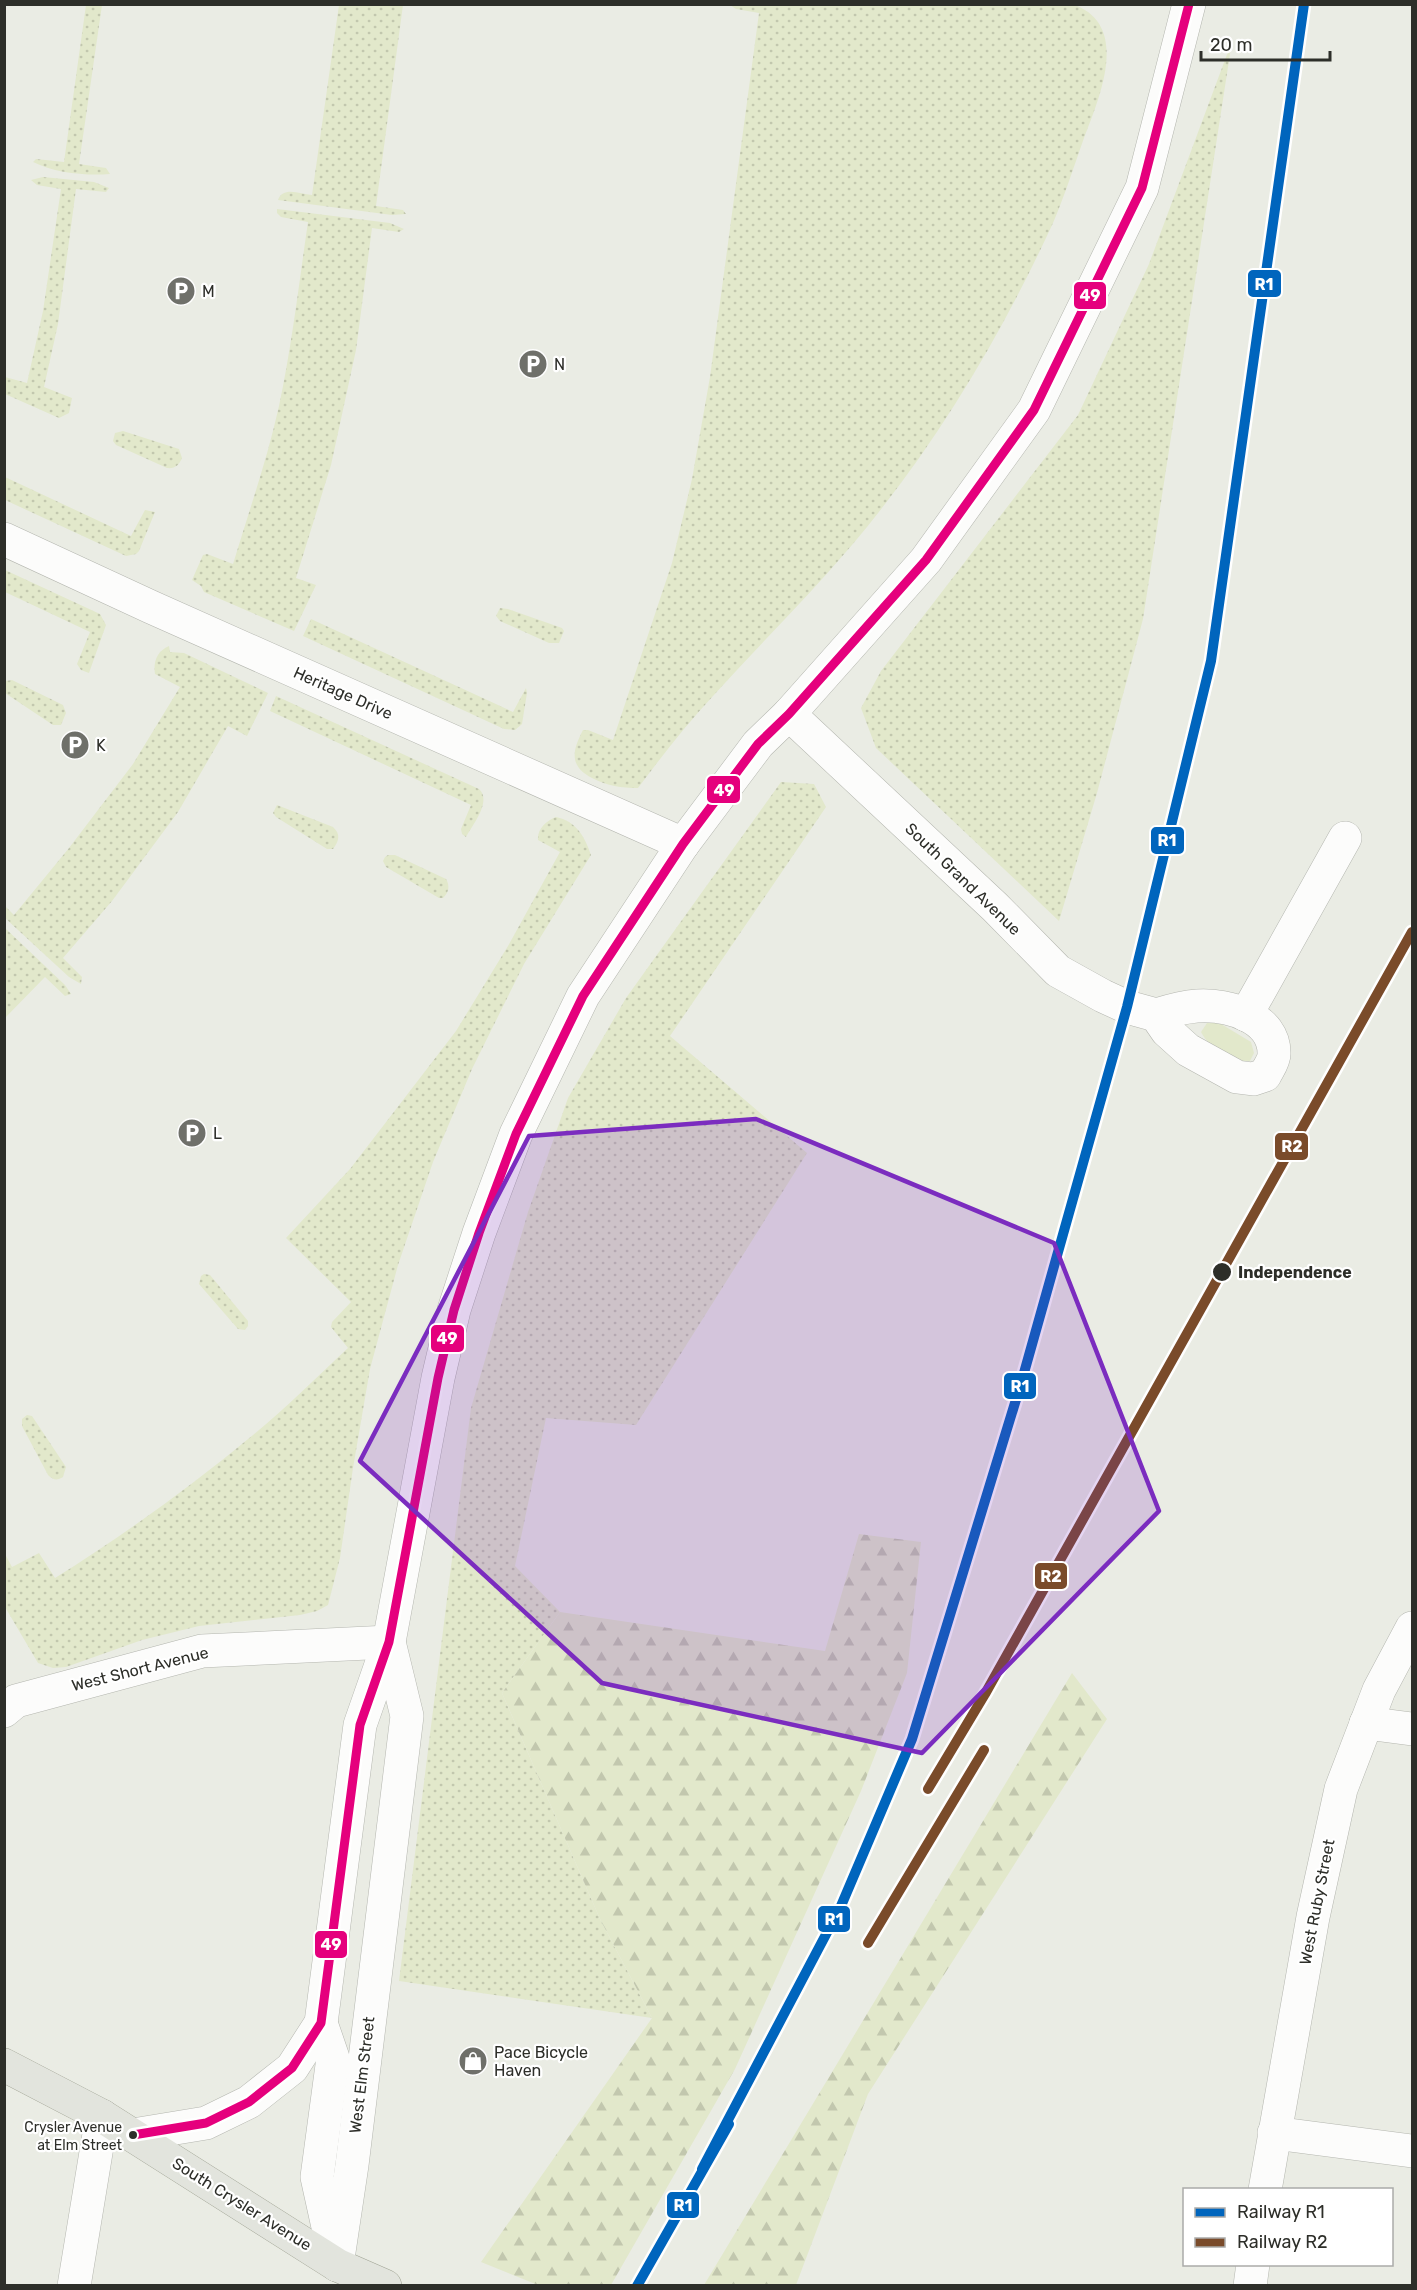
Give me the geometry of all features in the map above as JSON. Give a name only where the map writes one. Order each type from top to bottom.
[{"type":"main road","name":"South Crysler Avenue","points":[[4,2065],[102,2116],[133,2135],[340,2275],[385,2286]]},
{"type":"street","name":"West Elm Street","points":[[133,2135],[206,2123],[249,2102],[292,2068],[321,2023],[360,1725],[389,1642],[438,1378],[454,1310],[479,1233],[516,1134],[583,996],[683,844],[758,744],[789,714],[926,560],[1034,410],[1142,188],[1189,4]]},
{"type":"street","name":"Heritage Drive","points":[[4,539],[683,844]]},
{"type":"street","name":"South Grand Avenue","points":[[789,714],[995,907],[1058,971],[1103,996],[1156,1015],[1197,1006],[1219,1007],[1246,1015],[1262,1024],[1272,1036],[1274,1057],[1265,1075],[1253,1079],[1237,1077],[1188,1050],[1167,1031],[1156,1015]]},
{"type":"street","points":[[1246,1015],[1346,838]]},
{"type":"street","name":"West Ruby Street","points":[[1265,2188],[1313,1917],[1341,1789],[1379,1690],[1413,1628]]},
{"type":"street","name":"West Elm Street","points":[[340,2275],[407,1716],[389,1642]]},
{"type":"street","name":"West Short Avenue","points":[[8,1697],[202,1651],[389,1642]]},
{"type":"street","points":[[1366,1723],[1413,1729]]},
{"type":"street","name":"West Elm Street","points":[[321,2023],[333,2058],[317,2177],[340,2275]]},
{"type":"street","points":[[74,2286],[102,2116]]},
{"type":"street","points":[[1274,2133],[1413,2151]]},
{"type":"street","points":[[1250,2286],[1253,2266]]},
{"type":"highlighted area","points":[[756,1119],[1054,1243],[1159,1511],[922,1753],[602,1683],[360,1461],[529,1136]]},
{"type":"green space","points":[[1072,4],[1090,14],[1101,28],[1106,45],[1103,83],[1053,223],[1011,308],[963,391],[911,470],[852,545],[703,707],[638,788],[609,785],[592,778],[576,763],[577,745],[583,730],[613,740],[672,563],[692,479],[710,377],[759,13],[736,9],[730,5]]},
{"type":"green space","points":[[86,5],[102,5],[79,164],[106,168],[110,174],[71,173],[33,162],[36,159],[64,162]]},
{"type":"green space","points":[[339,5],[403,5],[376,206],[403,210],[406,214],[392,215],[278,200],[280,196],[288,192],[312,195]]},
{"type":"green space","points":[[1232,41],[1143,619],[1097,793],[1059,921],[876,748],[861,708],[881,671],[1078,415],[1149,264]]},
{"type":"green space","points":[[43,177],[94,182],[109,188],[106,192],[76,189],[58,324],[44,387],[72,398],[69,413],[59,418],[5,394],[5,377],[27,383],[43,311],[61,189],[37,185],[31,180]]},
{"type":"green space","points":[[277,209],[390,223],[404,229],[399,232],[372,228],[356,350],[331,465],[296,578],[316,585],[294,631],[204,592],[201,586],[192,580],[203,555],[207,554],[233,564],[279,406],[292,337],[308,222],[281,217]]},
{"type":"green space","points":[[123,431],[179,449],[182,458],[178,465],[167,468],[116,445],[113,441],[115,433]]},
{"type":"green space","points":[[5,477],[131,536],[145,510],[155,512],[139,551],[126,556],[5,500]]},
{"type":"green space","points":[[5,570],[100,614],[106,625],[89,673],[81,670],[77,664],[90,632],[5,592]]},
{"type":"green space","points":[[500,608],[562,628],[564,631],[559,643],[549,643],[500,621],[496,616]]},
{"type":"green space","points":[[311,619],[513,712],[526,688],[522,724],[515,730],[504,729],[303,636]]},
{"type":"green space","points":[[169,646],[170,652],[184,653],[268,693],[247,736],[228,726],[178,812],[112,901],[63,958],[82,977],[81,984],[69,977],[5,918],[5,906],[14,915],[133,764],[180,687],[155,674],[157,657]]},
{"type":"green space","points":[[12,680],[63,705],[66,713],[61,725],[53,725],[5,693],[5,681]]},
{"type":"green space","points":[[276,696],[479,789],[482,794],[482,806],[466,837],[462,834],[461,829],[471,805],[270,711]]},
{"type":"green space","points":[[781,782],[814,784],[826,807],[670,1036],[807,1153],[636,1425],[546,1418],[515,1566],[560,1612],[502,1693],[600,1919],[652,2018],[399,1981],[471,1408],[528,1212],[568,1098],[626,998]]},
{"type":"green space","points":[[277,805],[333,827],[338,838],[333,849],[327,849],[276,817],[273,813]]},
{"type":"green space","points":[[556,817],[569,822],[579,831],[591,855],[524,964],[472,1069],[433,1162],[398,1265],[370,1369],[340,1558],[328,1605],[317,1611],[300,1615],[199,1626],[142,1640],[66,1667],[53,1668],[38,1663],[5,1607],[5,1554],[12,1567],[39,1553],[55,1578],[131,1528],[205,1473],[253,1435],[348,1348],[331,1327],[332,1322],[351,1302],[286,1238],[350,1169],[456,1031],[508,946],[560,852],[538,840],[543,826]]},
{"type":"green space","points":[[388,855],[395,855],[446,879],[448,891],[445,896],[439,898],[386,867],[383,861]]},
{"type":"green space","points":[[5,928],[65,985],[71,994],[65,996],[45,977],[5,1018]]},
{"type":"green space","points":[[1216,1021],[1251,1042],[1254,1053],[1250,1061],[1236,1059],[1222,1053],[1205,1038],[1201,1032],[1207,1023]]},
{"type":"green space","points":[[204,1274],[210,1275],[248,1321],[245,1330],[238,1329],[199,1284]]},
{"type":"green space","points":[[27,1415],[32,1416],[66,1467],[63,1477],[55,1479],[48,1475],[22,1426],[22,1419]]},
{"type":"green space","points":[[859,1534],[921,1542],[907,1673],[861,1791],[735,2069],[611,2285],[538,2285],[481,2262],[652,2018],[600,1919],[502,1693],[560,1612],[825,1651]]},
{"type":"green space","points":[[1072,1673],[1107,1719],[868,2094],[796,2285],[704,2285]]},
{"type":"railway","points":[[702,2169],[841,1906],[912,1739],[1022,1380],[1127,1007],[1211,661],[1304,4]]},
{"type":"rail line","name":"R1","points":[[702,2169],[841,1906],[912,1739],[1022,1380],[1127,1007],[1211,661],[1304,4]]},
{"type":"rail line","name":"R2","points":[[928,1789],[985,1694],[1412,932]]},
{"type":"rail line","name":"R2","points":[[868,1943],[984,1750]]},
{"type":"rail line","name":"R1","points":[[637,2286],[729,2124]]},
{"type":"transit line","name":"49","points":[[133,2135],[206,2123],[249,2102],[292,2068],[321,2023],[360,1725],[389,1642],[438,1378],[454,1310],[479,1233],[516,1134],[583,996],[683,844],[758,744],[789,714],[926,560],[1034,410],[1142,188],[1189,4]]},
{"type":"place","name":"M","points":[[181,291]]},
{"type":"place","name":"N","points":[[533,364]]},
{"type":"place","name":"K","points":[[75,745]]},
{"type":"place","name":"L","points":[[192,1133]]},
{"type":"place","name":"Independence","points":[[1222,1272]]},
{"type":"place","name":"Pace Bicycle Haven","points":[[473,2061]]},
{"type":"place","name":"Crysler Avenue at Elm Street","points":[[133,2135]]}]
